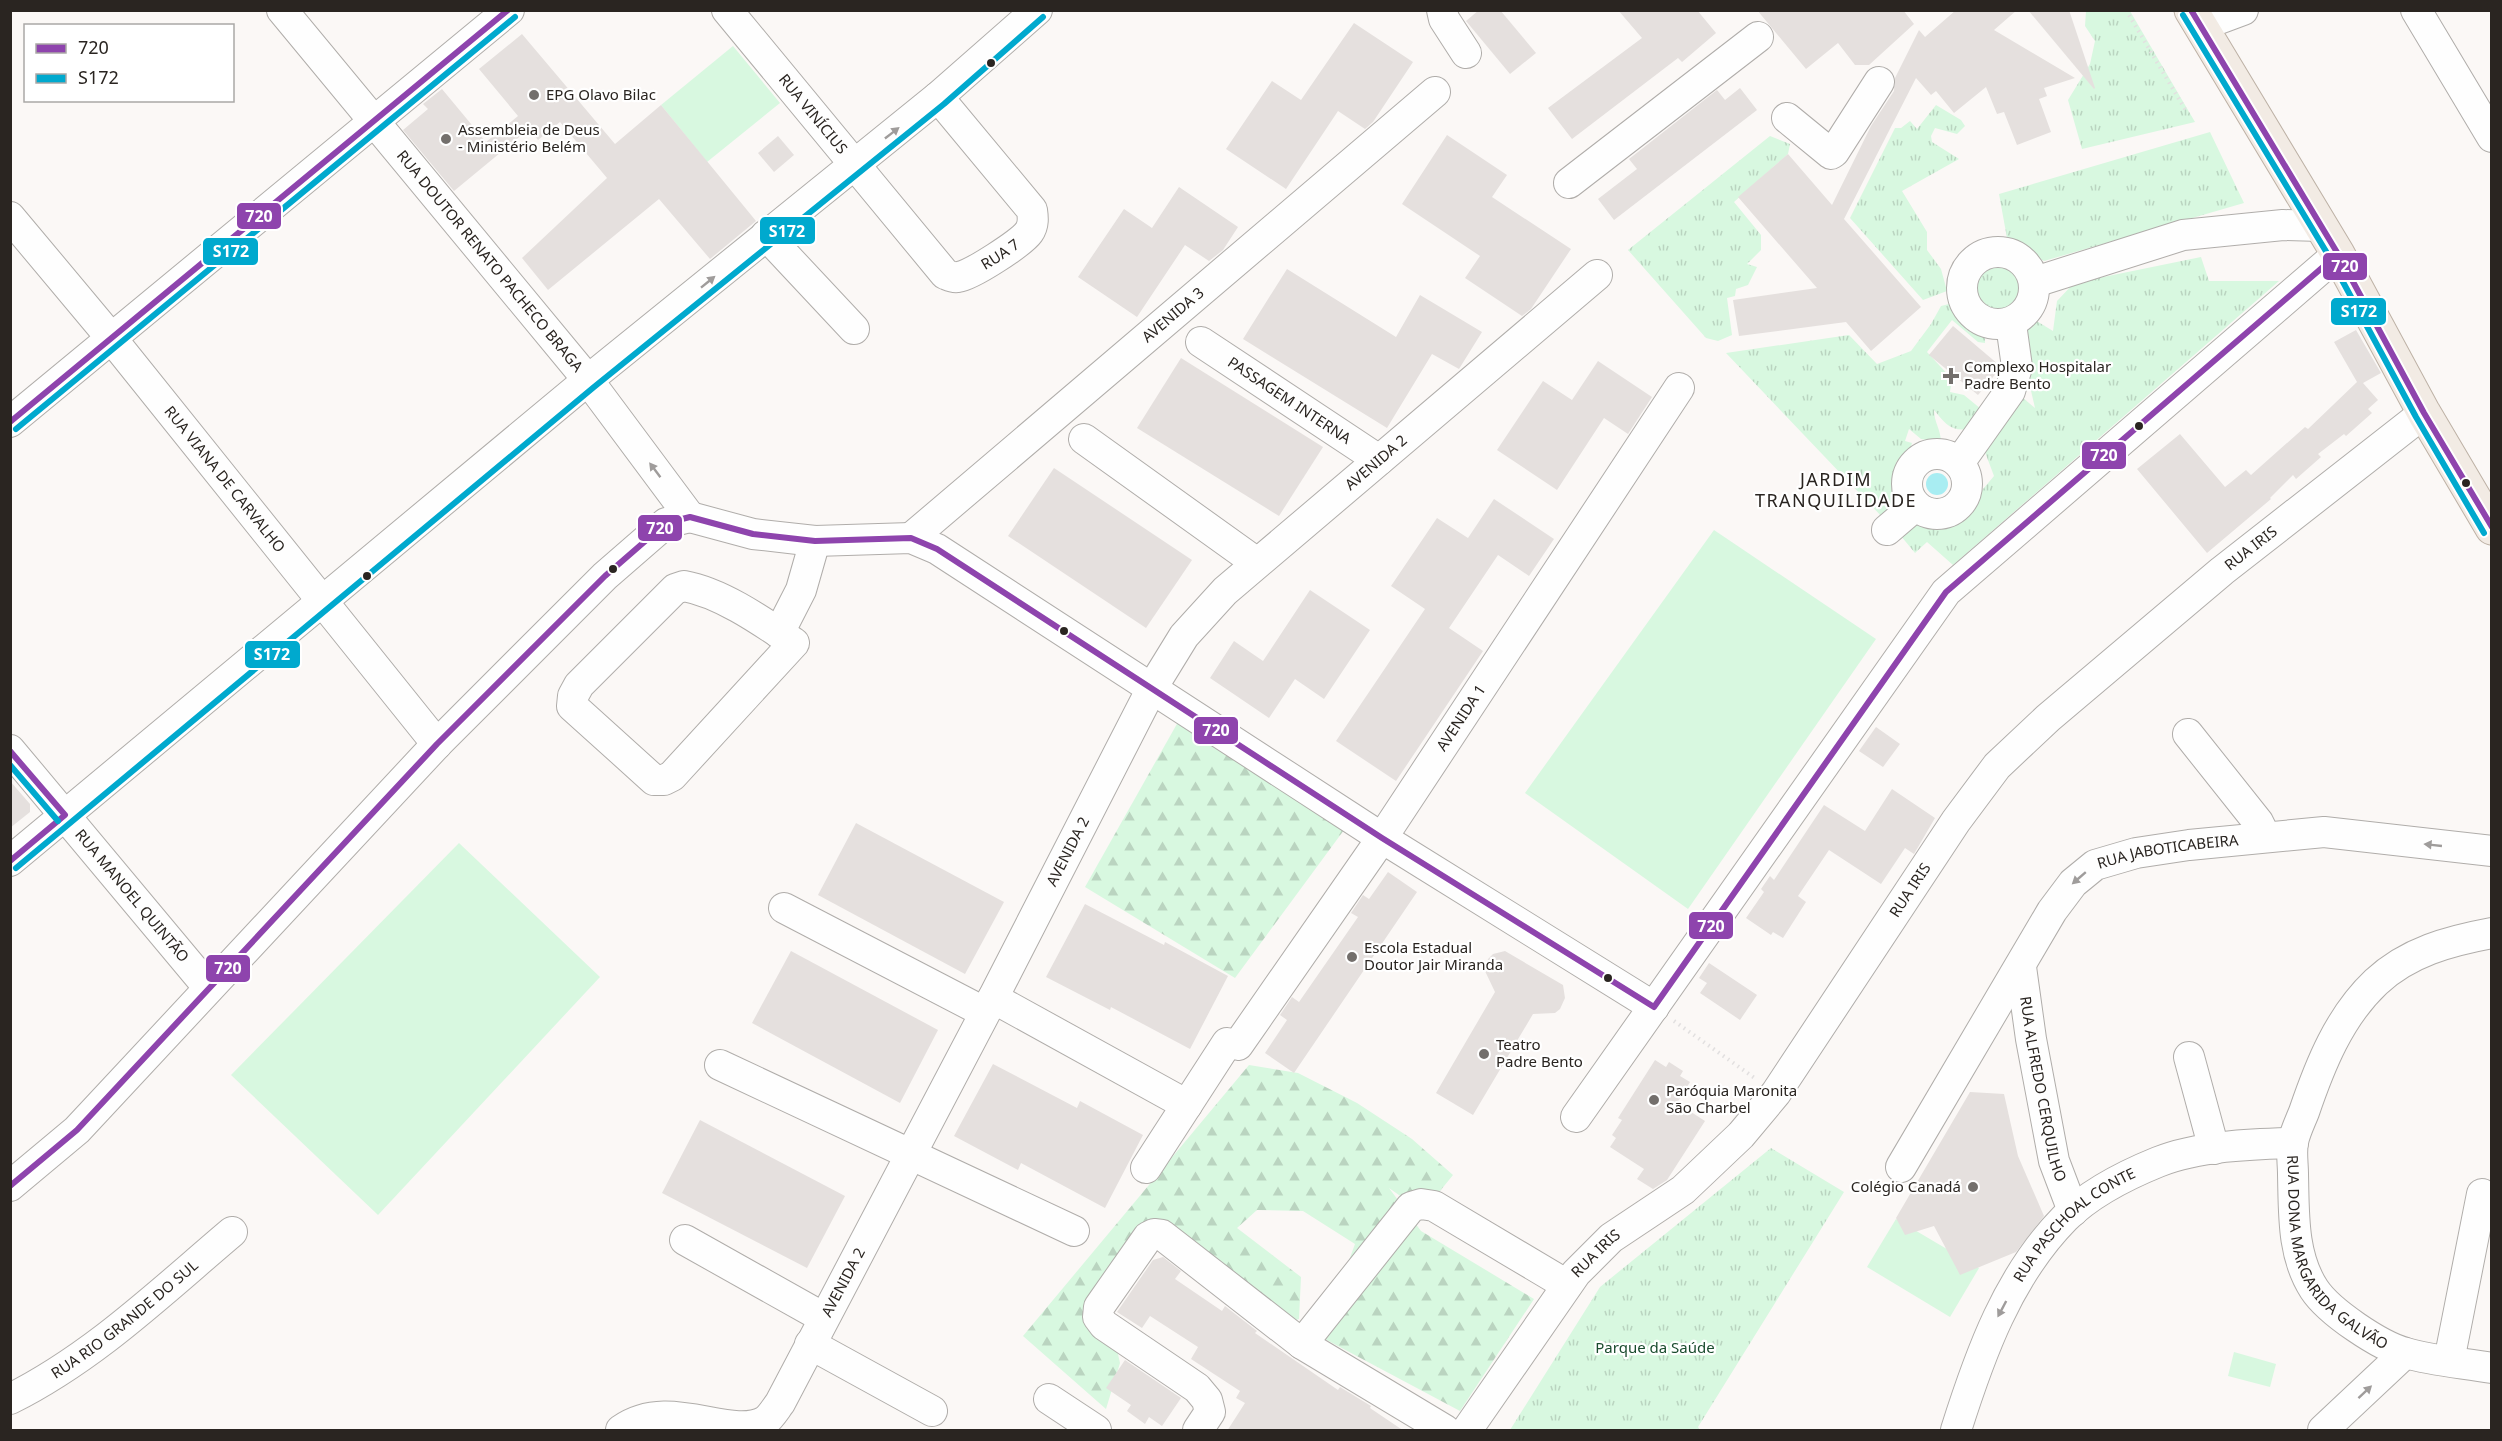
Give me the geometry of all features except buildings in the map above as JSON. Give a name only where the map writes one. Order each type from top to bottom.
[{"type":"main road","points":[[2196,18],[2338,254],[2424,413],[2492,528]]},
{"type":"street","name":"RUA DOUTOR RENATO PACHECO BRAGA","points":[[282,10],[588,380],[690,517]]},
{"type":"street","points":[[10,422],[509,10]]},
{"type":"street","name":"RUA VINÍCIUS","points":[[727,10],[855,162],[945,274]]},
{"type":"street","points":[[10,861],[323,601],[359,554],[588,380],[938,97],[1037,10]]},
{"type":"street","points":[[1442,10],[1444,19],[1466,53]]},
{"type":"street","points":[[2196,18],[2242,10]]},
{"type":"street","points":[[2416,10],[2488,124]]},
{"type":"street","points":[[1569,183],[1758,37]]},
{"type":"street","points":[[1787,118],[1831,154],[1878,82]]},
{"type":"street","name":"AVENIDA 3","points":[[912,538],[1435,92]]},
{"type":"street","name":"RUA 7","points":[[938,97],[1032,210],[1032,225],[1028,233],[1003,252],[967,275],[955,278],[945,274]]},
{"type":"street","name":"RUA VIANA DE CARVALHO","points":[[10,217],[112,339],[438,744]]},
{"type":"street","points":[[2035,282],[2183,235],[2283,225],[2321,226]]},
{"type":"street","points":[[766,235],[855,329]]},
{"type":"street","points":[[1998,250],[2022,260],[2035,282],[2031,308],[2011,324],[1985,324],[1965,307],[1960,282],[1973,259],[1998,250]]},
{"type":"street","points":[[1576,1117],[1946,592],[2338,254]]},
{"type":"street","name":"AVENIDA 2","points":[[621,1431],[631,1424],[661,1415],[750,1427],[767,1420],[780,1403],[1152,688],[1184,636],[1225,591],[1257,563],[1597,275]]},
{"type":"street","points":[[1959,463],[2010,391],[2017,367],[2011,324]]},
{"type":"street","name":"PASSAGEM INTERNA","points":[[1201,342],[1379,460]]},
{"type":"street","name":"AVENIDA 1","points":[[1146,1168],[1187,1105],[1382,838],[1679,388]]},
{"type":"street","name":"RUA IRIS","points":[[1467,1431],[1576,1273],[1611,1238],[1683,1190],[1713,1163],[1741,1135],[1776,1093],[1956,821],[1997,766],[2048,718],[2222,571],[2424,413]]},
{"type":"street","points":[[1084,439],[1257,563]]},
{"type":"street","points":[[1942,454],[1959,463],[1968,480],[1965,499],[1951,512],[1932,515],[1915,506],[1906,489],[1910,470],[1916,463],[1923,457],[1942,454]]},
{"type":"street","points":[[1887,530],[1915,506]]},
{"type":"street","points":[[10,1186],[76,1130],[438,744],[605,576],[666,523],[690,517],[753,534],[815,541],[912,538],[937,549],[1382,838],[1654,1007]]},
{"type":"street","points":[[779,633],[801,590],[815,541]]},
{"type":"street","points":[[684,586],[695,588],[743,611],[779,633],[794,643],[672,776],[664,780],[654,780],[572,706],[573,696],[579,685],[675,590],[684,586]]},
{"type":"street","points":[[2188,734],[2258,822],[2265,836]]},
{"type":"street","name":"RUA MANOEL QUINTÃO","points":[[10,750],[208,987]]},
{"type":"street","name":"RUA JABOTICABEIRA","points":[[1901,1167],[2052,911],[2073,883],[2095,865],[2136,853],[2265,836],[2324,832],[2492,851]]},
{"type":"street","points":[[784,908],[988,1005],[1187,1105]]},
{"type":"street","name":"RUA DONA MARGARIDA GALVÃO","points":[[2492,933],[2436,946],[2406,960],[2377,981],[2354,1005],[2329,1048],[2312,1086],[2293,1143],[2294,1219],[2299,1258],[2314,1289],[2336,1312],[2363,1331],[2405,1353],[2492,1368]]},
{"type":"street","name":"RUA ALFREDO CERQUILHO","points":[[2021,966],[2031,1039],[2054,1161],[2073,1211]]},
{"type":"street","points":[[2189,1057],[2214,1149]]},
{"type":"street","points":[[720,1065],[1074,1231]]},
{"type":"street","name":"RUA PASCHOAL CONTE","points":[[1956,1431],[1992,1329],[2015,1284],[2059,1225],[2073,1211],[2094,1194],[2159,1161],[2250,1144],[2293,1143]]},
{"type":"street","points":[[2449,1361],[2482,1194]]},
{"type":"street","points":[[1302,1344],[1411,1207],[1421,1204],[1434,1206],[1567,1285]]},
{"type":"street","name":"RUA RIO GRANDE DO SUL","points":[[10,1399],[47,1380],[103,1342],[232,1232]]},
{"type":"street","points":[[1198,1431],[1210,1412],[1207,1400],[1197,1388],[1104,1325],[1098,1317],[1099,1307],[1148,1237],[1154,1234],[1162,1235],[1302,1344],[1445,1431]]},
{"type":"street","points":[[685,1240],[824,1318]]},
{"type":"street","points":[[810,1344],[932,1411]]},
{"type":"street","points":[[2323,1431],[2405,1353]]},
{"type":"street","points":[[1049,1399],[1096,1431]]},
{"type":"path","points":[[2126,10],[2186,111]]},
{"type":"path","points":[[1654,1007],[1776,1093]]},
{"type":"green space","points":[[2086,11],[2130,11],[2195,122],[2082,149],[2068,100],[2090,64],[2095,41],[2085,26]]},
{"type":"green space","points":[[733,46],[780,103],[707,162],[661,105]]},
{"type":"green space","points":[[1936,105],[1961,120],[1965,126],[1957,134],[1935,128],[1931,136],[1932,142],[1959,159],[1902,191],[1927,232],[1927,250],[1941,269],[1947,291],[1923,300],[1850,218],[1895,128],[1901,128],[1910,121],[1917,129]]},
{"type":"green space","points":[[2210,132],[2244,203],[2044,261],[2007,238],[1999,194]]},
{"type":"green space","points":[[1770,136],[1790,144],[1788,154],[1734,202],[1761,235],[1761,250],[1747,264],[1757,267],[1748,285],[1736,289],[1735,296],[1727,298],[1732,335],[1718,341],[1706,338],[1628,250]]},
{"type":"green space","points":[[1997,253],[2021,262],[2032,281],[2028,307],[2011,319],[1998,322],[1984,318],[1967,306],[1963,280],[1976,260]]},
{"type":"green space","points":[[2201,257],[2209,281],[2279,281],[1953,565],[1927,542],[1915,553],[1896,530],[1917,513],[1943,517],[1962,510],[1970,503],[1994,476],[1982,444],[2016,392],[2035,408],[2017,330],[2030,317],[2053,331],[2057,301],[2074,283]]},
{"type":"green space","points":[[1953,303],[1985,326],[1985,343],[1978,342],[1952,320],[1927,352],[1952,379],[1950,392],[1964,395],[1981,409],[1969,429],[1962,430],[1948,425],[1934,410],[1941,442],[1921,439],[1909,429],[1905,441],[1912,443],[1908,454],[1896,462],[1904,474],[1905,501],[1884,519],[1726,353],[1849,335],[1877,364],[1911,351],[1941,306]]},
{"type":"green space","points":[[1714,530],[1876,639],[1688,909],[1525,793]]},
{"type":"green space","points":[[1178,722],[1344,830],[1235,978],[1085,887]]},
{"type":"green space","points":[[459,843],[600,977],[378,1215],[231,1075]]},
{"type":"green space","points":[[1249,1065],[1298,1073],[1357,1103],[1412,1139],[1453,1175],[1423,1212],[1389,1188],[1421,1231],[1534,1299],[1460,1411],[1321,1337],[1355,1244],[1303,1211],[1257,1210],[1237,1228],[1301,1277],[1299,1319],[1291,1322],[1160,1238],[1108,1310],[1120,1363],[1106,1409],[1023,1336]]},
{"type":"green space","name":"Parque da Saúde","points":[[1771,1148],[1844,1192],[1698,1427],[1700,1430],[1510,1430],[1600,1287]]},
{"type":"green space","points":[[1896,1219],[1979,1268],[1950,1317],[1867,1267]]},
{"type":"green space","points":[[2234,1352],[2276,1364],[2270,1387],[2228,1376]]},
{"type":"water","points":[[1937,473],[1945,476],[1948,484],[1945,492],[1937,495],[1929,492],[1926,484],[1929,476]]},
{"type":"transit line","name":"720","points":[[10,422],[508,10]]},
{"type":"transit line","name":"720","points":[[2191,10],[2338,254],[2424,413],[2492,527]]},
{"type":"transit line","name":"S172","points":[[2183,15],[2330,258],[2416,417],[2484,533]]},
{"type":"transit line","name":"S172","points":[[16,429],[515,17]]},
{"type":"transit line","name":"S172","points":[[16,868],[594,387],[944,104],[1043,17]]},
{"type":"transit line","name":"720","points":[[10,1186],[77,1130],[437,744],[605,576],[666,523],[690,517],[753,534],[815,541],[911,538],[937,549],[1382,838],[1654,1007],[1946,592],[2338,254]]},
{"type":"transit line","name":"720","points":[[10,751],[65,815],[10,861]]},
{"type":"transit line","name":"S172","points":[[10,765],[58,821]]},
{"type":"place","name":"EPG Olavo Bilac","points":[[534,95]]},
{"type":"place","name":"Assembleia de Deus - Ministério Belém","points":[[446,139]]},
{"type":"place","name":"Complexo Hospitalar Padre Bento","points":[[1951,376]]},
{"type":"place","name":"Escola Estadual Doutor Jair Miranda","points":[[1352,957]]},
{"type":"place","name":"Teatro Padre Bento","points":[[1484,1054]]},
{"type":"place","name":"Paróquia Maronita São Charbel","points":[[1654,1100]]},
{"type":"place","name":"Colégio Canadá","points":[[1973,1187]]},
{"type":"district","name":"JARDIM TRANQUILIDADE","points":[[1836,490]]}]
